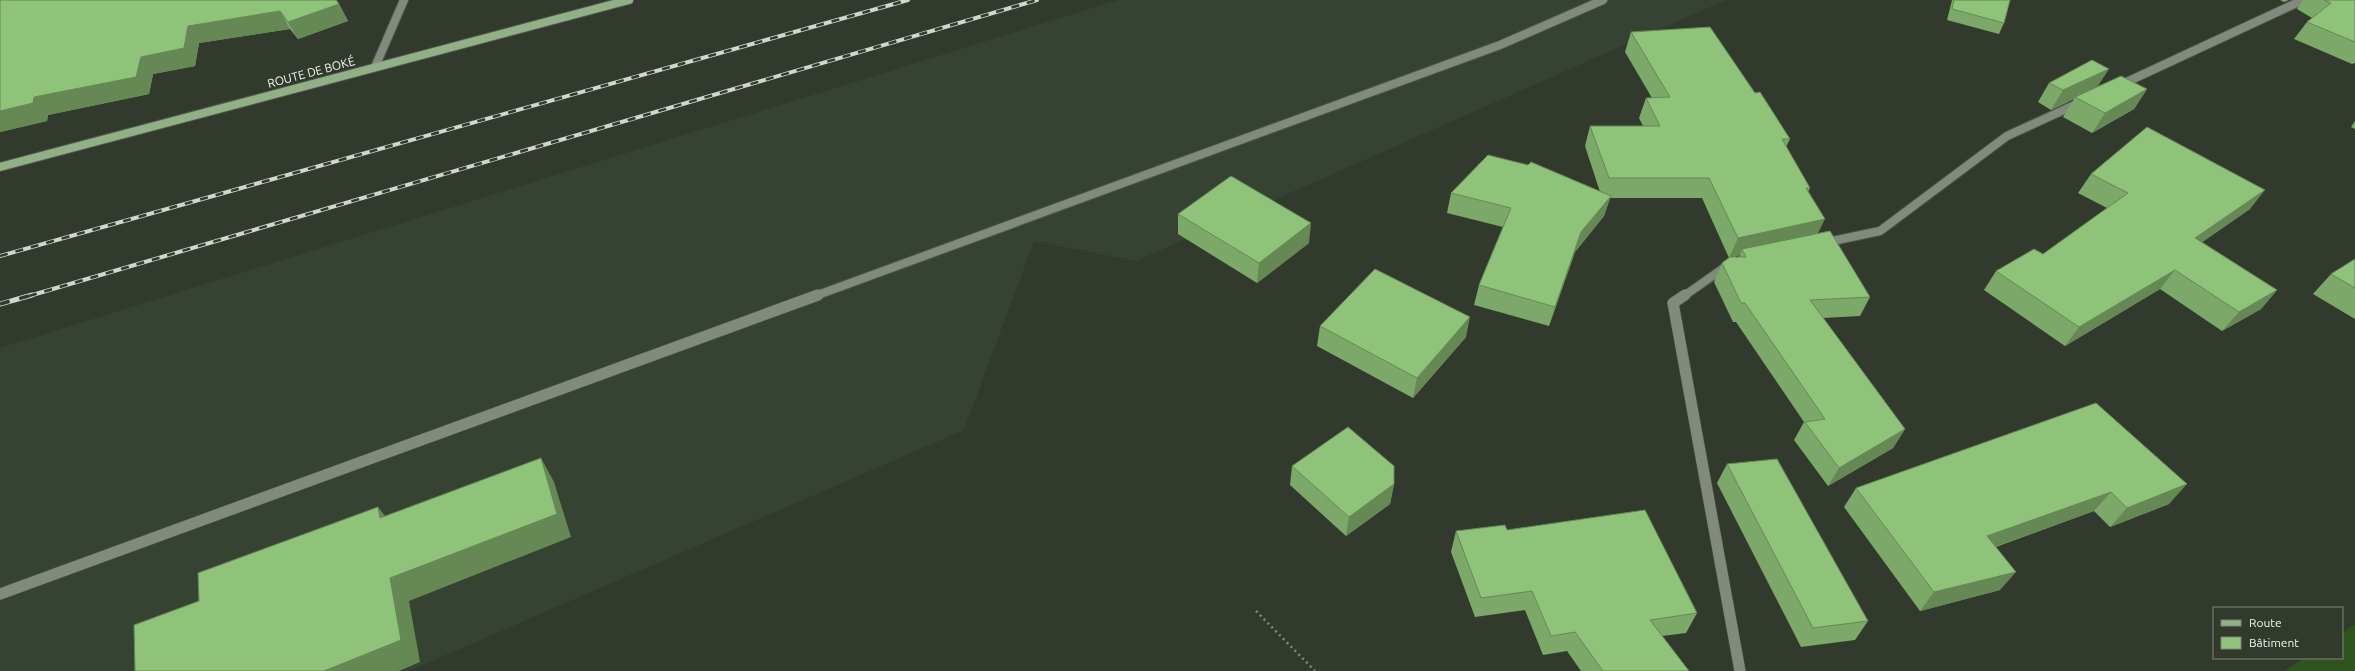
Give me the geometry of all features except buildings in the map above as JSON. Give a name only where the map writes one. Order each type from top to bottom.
[{"type":"main road","name":"ROUTE DE BOKÉ","points":[[0,167],[629,0]]},
{"type":"street","points":[[375,67],[404,0]]},
{"type":"street","points":[[0,594],[1493,48],[1603,0]]},
{"type":"street","points":[[2108,90],[2303,0]]},
{"type":"street","points":[[1813,245],[1880,231],[2007,136],[2086,100]]},
{"type":"street","points":[[1738,262],[1731,263],[1673,303],[1740,671]]},
{"type":"path","points":[[1256,611],[1315,671]]},
{"type":"shaded area","points":[[1118,0],[1726,0],[1136,261],[1034,241],[964,430],[409,671],[0,671],[0,348]]},
{"type":"green space","points":[[2355,624],[2355,671],[2284,671],[2302,659],[2343,659],[2343,632]]},
{"type":"railway","points":[[0,256],[908,0]]},
{"type":"railway","points":[[29,296],[1037,0]]},
{"type":"railway","points":[[0,304],[32,295]]}]
